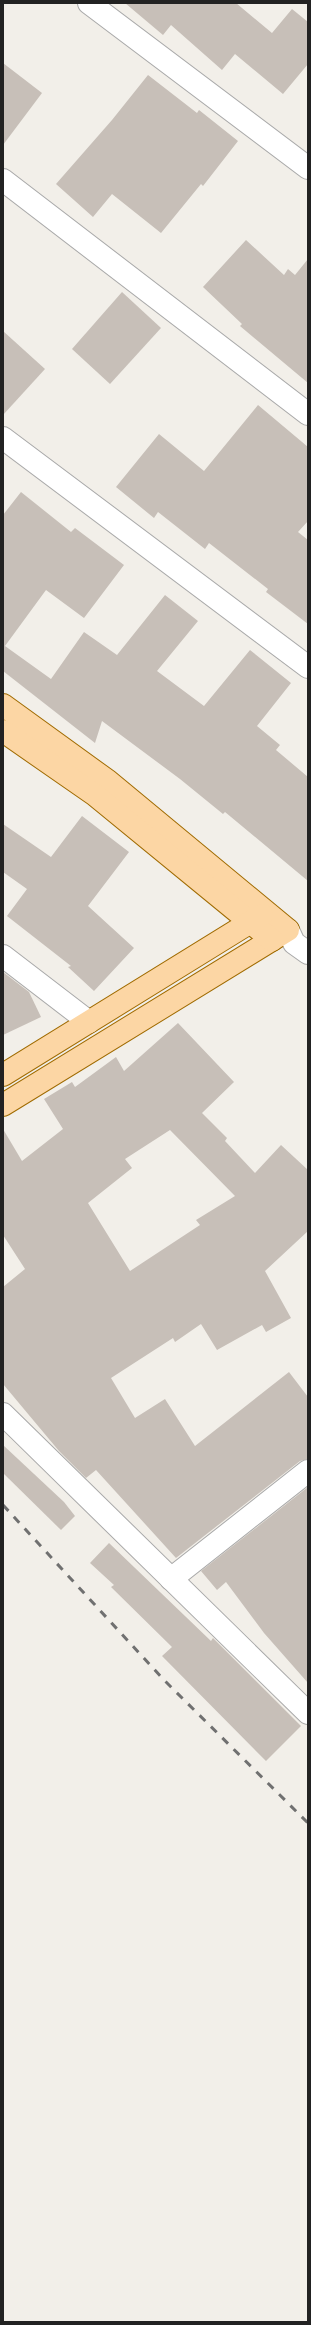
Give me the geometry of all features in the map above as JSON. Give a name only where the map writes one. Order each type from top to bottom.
[{"type":"main road","points":[[3,705],[108,781],[258,917]]},
{"type":"main road","points":[[3,730],[95,795],[291,941],[3,1105]]},
{"type":"main road","points":[[3,1075],[258,917]]},
{"type":"street","points":[[89,3],[308,168]]},
{"type":"street","points":[[3,180],[308,414]]},
{"type":"street","points":[[3,438],[308,667]]},
{"type":"street","points":[[3,956],[89,1022]]},
{"type":"street","points":[[3,1414],[308,1713]]},
{"type":"street","points":[[171,1579],[308,1471]]},
{"type":"building","points":[[125,3],[236,3],[272,33],[292,9],[308,22],[308,64],[283,94],[235,54],[222,70],[171,25],[163,35]]},
{"type":"building","points":[[3,63],[42,93],[3,145]]},
{"type":"building","points":[[148,75],[197,113],[199,110],[238,141],[203,186],[201,184],[161,233],[112,194],[93,217],[56,184],[112,120]]},
{"type":"building","points":[[246,240],[284,275],[288,269],[295,275],[308,259],[308,383],[240,326],[242,324],[203,287]]},
{"type":"building","points":[[122,292],[161,328],[110,384],[72,349]]},
{"type":"building","points":[[3,331],[45,369],[3,415]]},
{"type":"building","points":[[258,405],[308,447],[308,521],[298,532],[308,540],[308,624],[266,592],[268,589],[209,543],[205,549],[158,512],[154,518],[116,487],[159,434],[204,471]]},
{"type":"building","points":[[21,492],[71,532],[75,528],[124,565],[84,618],[46,590],[5,646],[51,679],[84,632],[117,655],[165,595],[198,621],[157,671],[204,706],[250,650],[291,683],[257,726],[280,745],[276,750],[308,777],[308,881],[225,812],[223,814],[180,779],[102,721],[95,743],[3,671],[3,515]]},
{"type":"building","points":[[82,816],[129,852],[88,906],[134,948],[94,991],[68,967],[71,966],[7,916],[27,889],[3,872],[3,824],[51,857]]},
{"type":"building","points":[[3,972],[29,992],[41,1017],[3,1035]]},
{"type":"building","points":[[178,1023],[234,1082],[202,1113],[227,1138],[225,1141],[255,1173],[281,1145],[308,1170],[308,1231],[265,1271],[291,1318],[266,1332],[262,1325],[217,1350],[201,1324],[175,1342],[173,1338],[111,1378],[135,1418],[165,1399],[195,1446],[289,1372],[308,1397],[308,1459],[300,1461],[176,1558],[96,1470],[86,1478],[59,1451],[3,1384],[3,1287],[25,1269],[3,1235],[3,1129],[22,1161],[63,1129],[44,1099],[72,1082],[75,1087],[116,1057],[124,1071]],"holes":[[[170,1130],[235,1196],[196,1220],[200,1225],[130,1271],[88,1203],[132,1168],[125,1159]]]},
{"type":"building","points":[[3,1445],[64,1502],[75,1516],[61,1530],[3,1473]]},
{"type":"building","points":[[308,1487],[308,1683],[264,1633],[226,1582],[217,1590],[201,1571]]},
{"type":"building","points":[[109,1543],[211,1641],[213,1638],[301,1726],[266,1761],[162,1656],[172,1647],[111,1587],[114,1585],[90,1563]]},
{"type":"railway","points":[[3,1505],[164,1680],[308,1823]]}]
